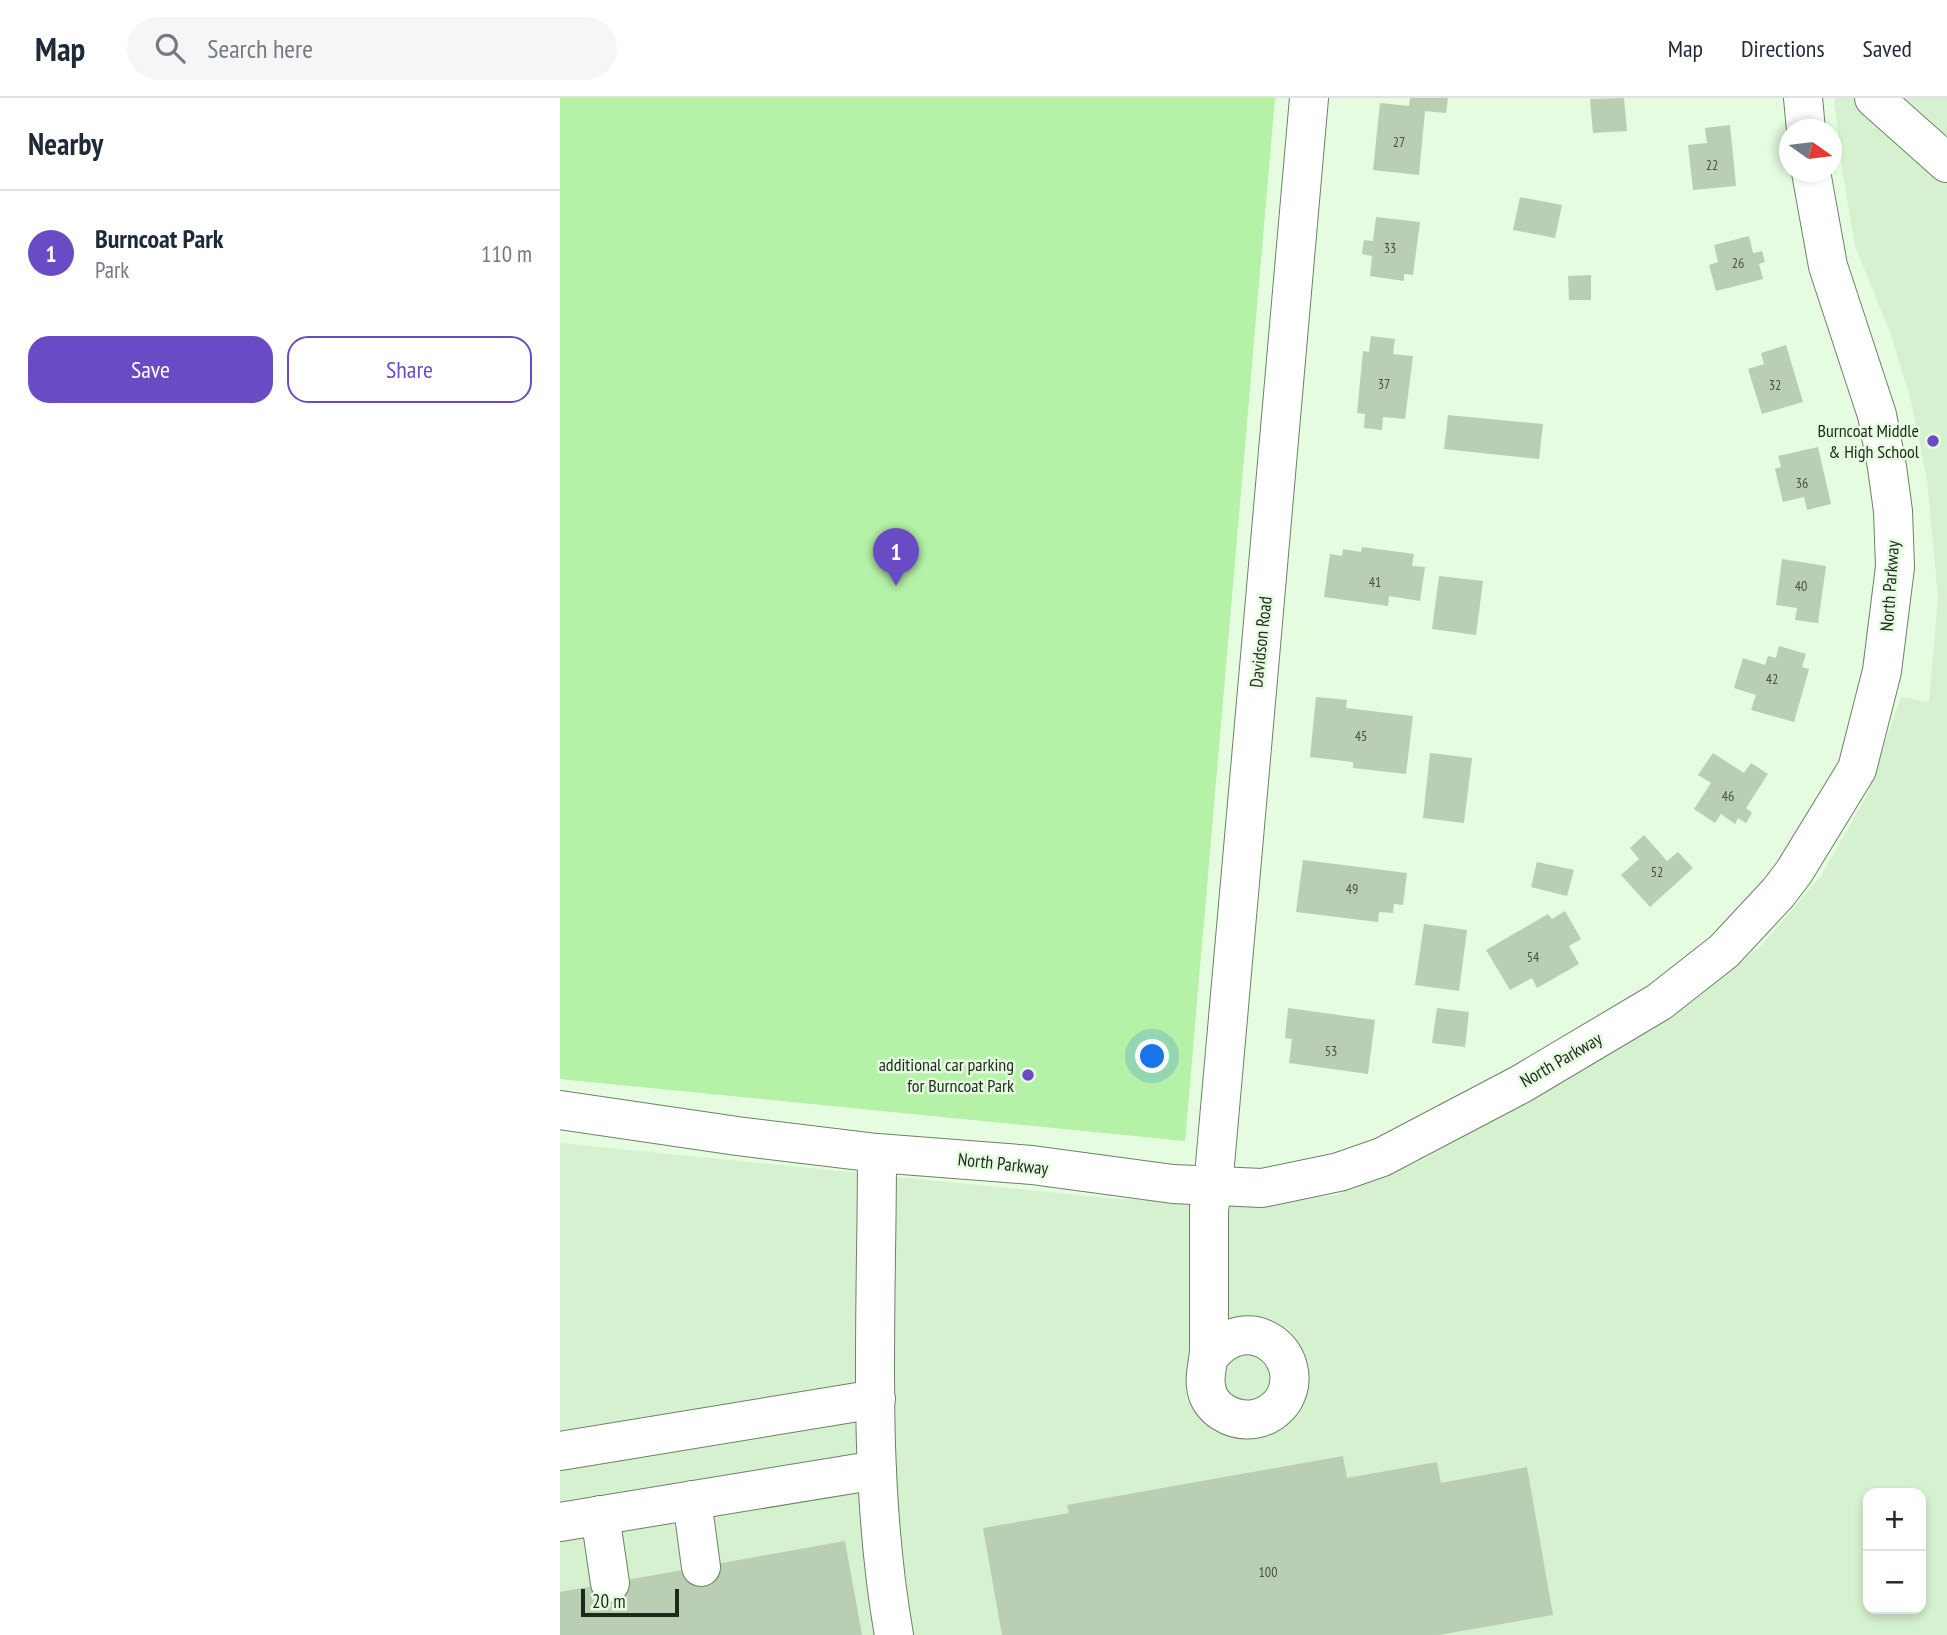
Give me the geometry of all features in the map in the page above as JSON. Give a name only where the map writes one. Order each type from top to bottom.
[{"type":"street","name":"Davidson Road","points":[[1209,1357],[1209,1209],[1309,98]]},
{"type":"street","points":[[1803,98],[1805,119]]},
{"type":"street","points":[[1874,98],[1947,163]]},
{"type":"street","name":"North Parkway","points":[[560,1110],[877,1153],[1032,1165],[1213,1187],[1262,1188],[1339,1172],[1382,1157],[1521,1084],[1659,1002],[1724,951],[1778,893],[1827,820],[1857,769],[1882,671],[1895,567],[1895,539],[1887,467],[1877,415],[1828,266],[1813,182]]},
{"type":"street","points":[[877,1153],[877,1470],[884,1579],[894,1635]]},
{"type":"street","points":[[560,1451],[876,1399]]},
{"type":"street","points":[[560,1522],[877,1470]]},
{"type":"street","points":[[692,1500],[701,1567]]},
{"type":"street","points":[[600,1516],[610,1583]]},
{"type":"shaded area","points":[[1834,98],[1947,98],[1947,1635],[560,1635],[560,1143],[1118,1199],[1253,1202],[1337,1195],[1420,1161],[1562,1081],[1693,1001],[1761,946],[1821,876],[1866,797],[1901,697],[1929,702],[1938,597],[1927,480],[1911,401],[1891,335],[1855,246],[1842,170],[1842,119],[1836,119]]},
{"type":"green space","points":[[560,98],[1275,98],[1185,1141],[560,1079]]},
{"type":"building","points":[[1410,98],[1448,98],[1446,113],[1425,111],[1419,175],[1373,170],[1380,103],[1409,106]]},
{"type":"building","points":[[1624,98],[1627,131],[1593,133],[1590,99]]},
{"type":"building","points":[[1730,125],[1736,186],[1693,190],[1688,145],[1707,143],[1705,128]]},
{"type":"building","points":[[1520,197],[1562,205],[1555,238],[1513,230]]},
{"type":"building","points":[[1376,217],[1420,222],[1413,275],[1404,274],[1404,281],[1370,276],[1372,256],[1362,254],[1364,240],[1373,241]]},
{"type":"building","points":[[1749,236],[1753,253],[1762,251],[1765,262],[1759,264],[1763,279],[1716,291],[1709,265],[1718,262],[1714,245]]},
{"type":"building","points":[[1591,275],[1591,300],[1569,300],[1568,276]]},
{"type":"building","points":[[1371,336],[1395,339],[1393,354],[1413,356],[1405,419],[1383,417],[1382,430],[1364,428],[1365,414],[1357,413],[1363,351],[1369,352]]},
{"type":"building","points":[[1786,345],[1803,402],[1762,414],[1748,369],[1764,364],[1761,353]]},
{"type":"building","points":[[1448,415],[1543,424],[1539,459],[1444,449]]},
{"type":"building","points":[[1818,447],[1831,504],[1807,510],[1804,497],[1783,502],[1775,469],[1781,467],[1778,456]]},
{"type":"building","points":[[1362,547],[1414,554],[1412,566],[1425,567],[1420,601],[1389,596],[1388,606],[1324,597],[1330,554],[1342,556],[1343,549],[1361,552]]},
{"type":"building","points":[[1782,559],[1826,566],[1818,623],[1795,620],[1797,608],[1776,605]]},
{"type":"building","points":[[1439,576],[1483,581],[1476,635],[1432,629]]},
{"type":"building","points":[[1779,646],[1806,654],[1802,667],[1809,669],[1794,722],[1751,710],[1756,695],[1734,688],[1743,658],[1765,665],[1768,656],[1776,658]]},
{"type":"building","points":[[1316,697],[1347,700],[1346,708],[1413,716],[1406,774],[1353,768],[1353,762],[1310,757]]},
{"type":"building","points":[[1430,753],[1472,758],[1464,823],[1423,818]]},
{"type":"building","points":[[1713,753],[1744,773],[1751,763],[1768,774],[1746,808],[1752,813],[1746,823],[1738,818],[1735,824],[1721,814],[1715,823],[1694,809],[1711,783],[1698,775]]},
{"type":"building","points":[[1644,835],[1667,861],[1678,852],[1693,868],[1650,907],[1621,875],[1639,859],[1630,848]]},
{"type":"building","points":[[1303,860],[1407,873],[1403,905],[1394,904],[1393,913],[1379,912],[1378,922],[1296,912]]},
{"type":"building","points":[[1537,862],[1574,870],[1567,896],[1531,887]]},
{"type":"building","points":[[1565,911],[1581,939],[1569,946],[1579,964],[1537,988],[1532,978],[1510,990],[1486,950],[1548,914],[1552,919]]},
{"type":"building","points":[[1424,924],[1467,930],[1459,991],[1415,985]]},
{"type":"building","points":[[1288,1008],[1375,1020],[1368,1074],[1289,1063],[1292,1039],[1285,1038]]},
{"type":"building","points":[[1437,1008],[1469,1012],[1465,1047],[1432,1043]]},
{"type":"building","points":[[1343,1456],[1347,1478],[1437,1462],[1441,1483],[1527,1467],[1553,1615],[1439,1635],[1002,1635],[983,1528],[1069,1513],[1067,1505]]},
{"type":"building","points":[[845,1541],[862,1635],[560,1635],[560,1592]]},
{"type":"place","name":"Burncoat Middle & High School","points":[[1933,441]]},
{"type":"place","name":"Burncoat Park","points":[[896,586]]},
{"type":"place","name":"additional car parking for Burncoat Park","points":[[1028,1075]]}]
